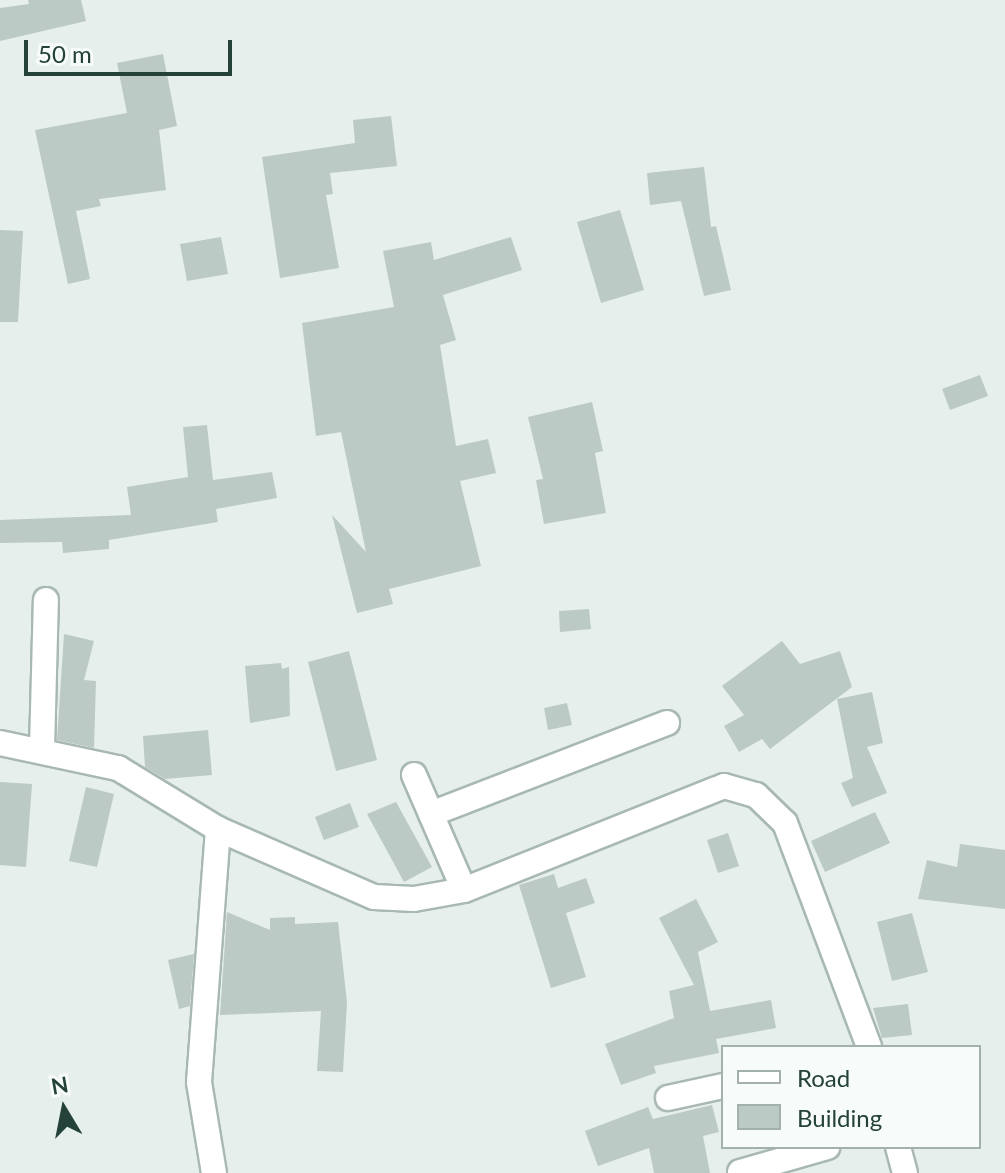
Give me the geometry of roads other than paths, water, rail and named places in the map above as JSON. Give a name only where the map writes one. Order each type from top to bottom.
[{"type":"street","points":[[42,749],[46,600]]},
{"type":"street","points":[[431,814],[667,723]]},
{"type":"street","points":[[0,743],[42,749],[118,768],[218,829],[374,897],[414,899],[464,890],[724,786],[756,795],[785,823],[868,1045]]},
{"type":"street","points":[[414,775],[464,890]]},
{"type":"street","points":[[214,1173],[199,1082],[218,829]]},
{"type":"street","points":[[668,1098],[721,1086]]},
{"type":"street","points":[[740,1172],[820,1149]]},
{"type":"street","points":[[899,1149],[905,1173]]}]
